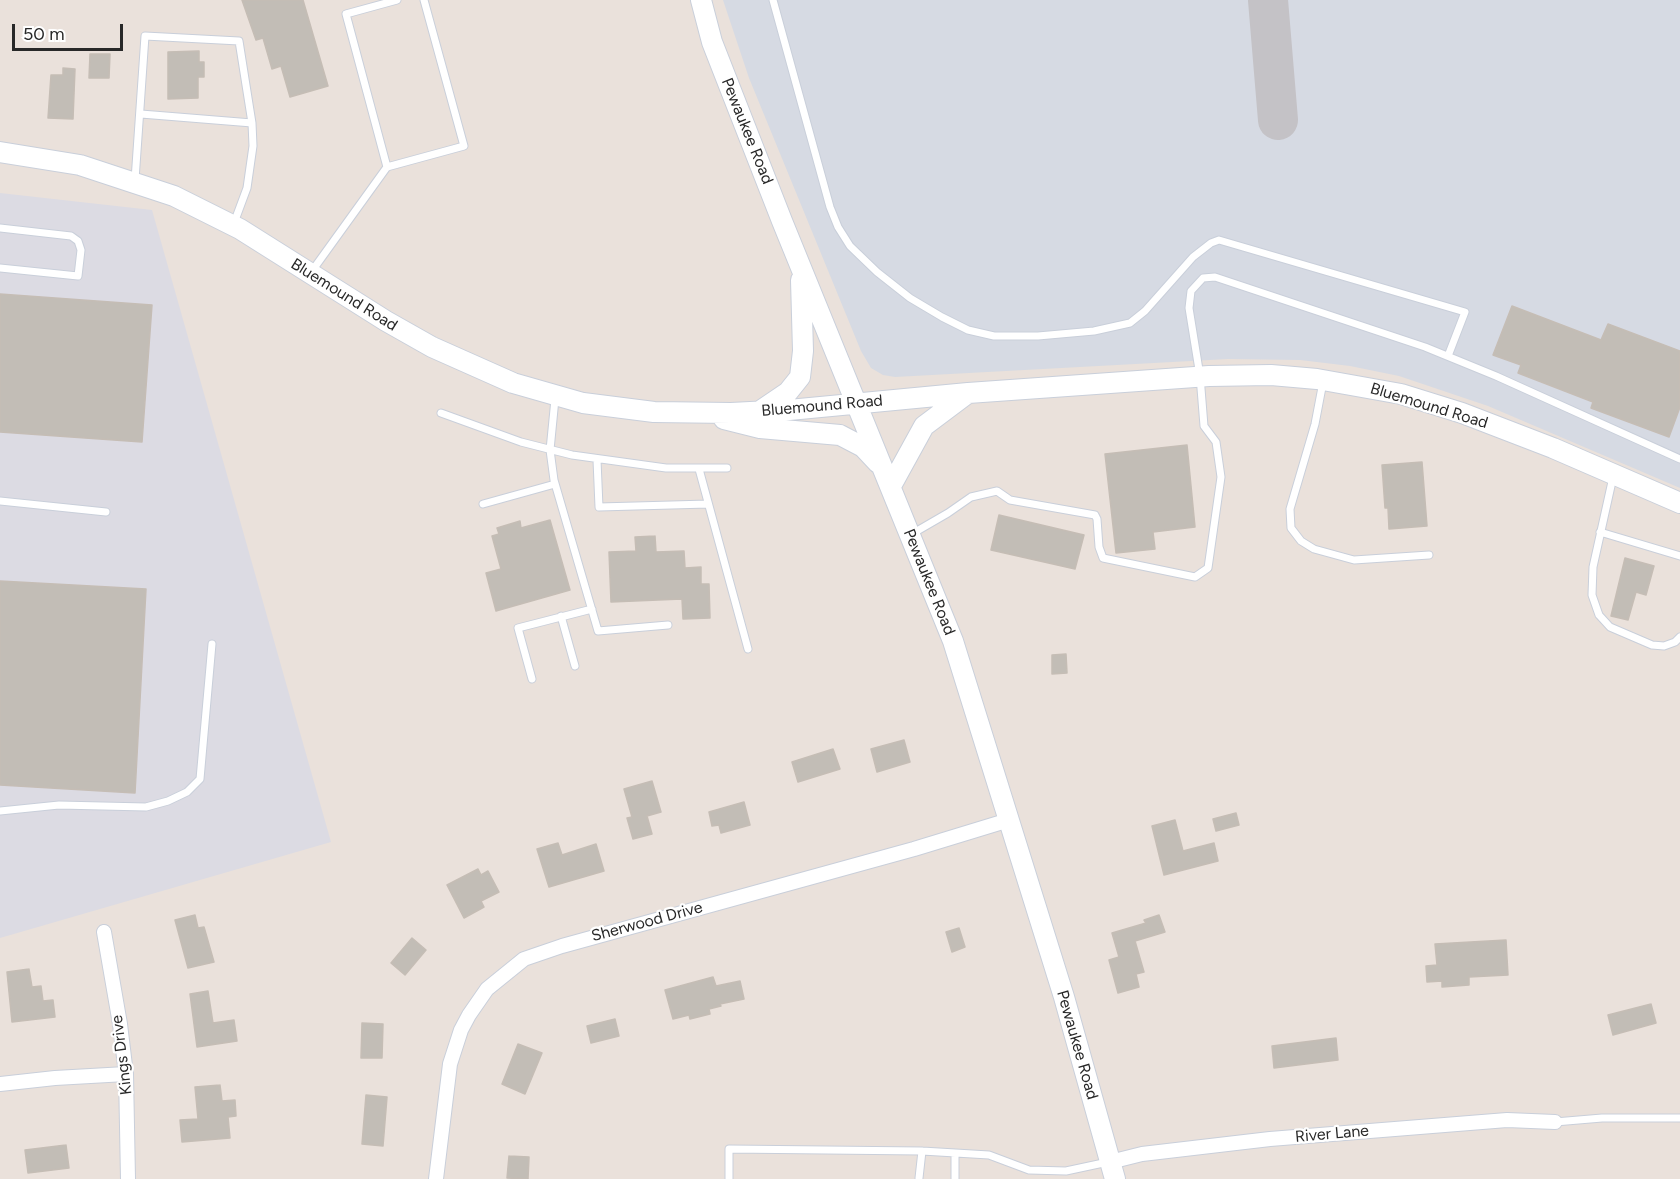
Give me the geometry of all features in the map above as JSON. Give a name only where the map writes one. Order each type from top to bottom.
[{"type":"main road","name":"Pewaukee Road","points":[[701,0],[712,42],[953,641],[1064,997],[1113,1170]]},
{"type":"main road","name":"Bluemound Road","points":[[0,152],[68,162],[135,182],[188,202],[233,225],[432,348],[503,379],[597,406],[630,410],[710,413],[758,412],[968,393],[1200,376],[1271,375],[1324,380],[1401,394],[1462,413],[1680,504]]},
{"type":"main road","points":[[758,412],[785,395],[800,376],[804,351],[801,266]]},
{"type":"main road","points":[[710,413],[749,426],[840,435],[863,447],[888,481],[924,426],[968,393]]},
{"type":"street","name":"Sherwood Drive","points":[[436,1179],[450,1064],[461,1030],[487,989],[495,980],[524,959],[562,946],[914,849],[1009,820]]},
{"type":"street","name":"Kings Drive","points":[[104,932],[126,1074],[128,1179]]},
{"type":"street","points":[[0,1084],[126,1074]]},
{"type":"street","name":"River Lane","points":[[1113,1170],[1142,1154],[1270,1139],[1507,1120],[1555,1122]]},
{"type":"lane","points":[[387,166],[346,14],[397,0]]},
{"type":"lane","points":[[311,273],[387,166],[464,146],[424,0]]},
{"type":"lane","points":[[773,0],[830,207],[838,227],[850,246],[877,272],[910,298],[942,317],[968,330],[994,336],[1094,331],[1130,323],[1145,311],[1193,257],[1203,248],[1219,240],[1465,312],[1448,356]]},
{"type":"lane","points":[[135,182],[145,36],[239,41],[252,123],[253,146],[249,177],[233,225]]},
{"type":"lane","points":[[141,114],[252,123]]},
{"type":"lane","points":[[0,228],[71,236],[78,241],[81,250],[78,276],[0,268]]},
{"type":"lane","points":[[910,535],[971,497],[997,491],[1011,500],[1095,515],[1102,558],[1195,577],[1208,568],[1221,477],[1216,442],[1204,426],[1200,376],[1189,308],[1191,291],[1203,278],[1215,277],[1448,356],[1507,380],[1680,459]]},
{"type":"lane","points":[[1324,380],[1316,424],[1290,509],[1292,528],[1301,541],[1314,549],[1354,560],[1429,555]]},
{"type":"lane","points":[[556,396],[550,450],[555,484],[598,632],[668,625]]},
{"type":"lane","points":[[441,412],[521,442],[597,460],[699,470],[727,468]]},
{"type":"lane","points":[[597,460],[599,507],[708,504]]},
{"type":"lane","points":[[699,470],[748,649]]},
{"type":"lane","points":[[1614,475],[1593,567],[1592,595],[1599,615],[1610,627],[1652,645],[1664,646],[1675,642],[1680,637]]},
{"type":"lane","points":[[483,504],[555,484]]},
{"type":"lane","points":[[0,501],[106,512]]},
{"type":"lane","points":[[1600,532],[1680,556]]},
{"type":"lane","points":[[532,679],[518,628],[592,609]]},
{"type":"lane","points":[[561,616],[575,666]]},
{"type":"lane","points":[[0,811],[59,805],[146,807],[168,801],[186,792],[200,779],[212,644]]},
{"type":"lane","points":[[1555,1122],[1602,1118],[1680,1118]]},
{"type":"lane","points":[[729,1179],[729,1149],[922,1151],[989,1155],[1029,1170],[1113,1170]]},
{"type":"lane","points":[[919,1178],[922,1151]]},
{"type":"lane","points":[[955,1154],[955,1179]]},
{"type":"shaded area","points":[[723,0],[1680,0],[1680,488],[1488,406],[1399,376],[1350,366],[1300,360],[1228,359],[895,377],[883,375],[871,368],[861,351],[749,78]]},
{"type":"shaded area","points":[[0,193],[152,210],[331,842],[0,938]]},
{"type":"building","points":[[242,0],[303,0],[328,86],[290,97],[281,66],[272,69],[263,38],[256,40]]},
{"type":"building","points":[[199,51],[199,62],[204,62],[204,77],[198,77],[198,98],[168,99],[168,52]]},
{"type":"building","points":[[90,54],[110,54],[109,78],[89,78]]},
{"type":"building","points":[[63,68],[75,69],[73,119],[48,118],[51,75],[63,75]]},
{"type":"building","points":[[0,294],[152,305],[142,442],[0,432]]},
{"type":"building","points":[[1512,306],[1601,340],[1608,324],[1680,351],[1680,407],[1669,437],[1591,408],[1593,402],[1518,373],[1521,365],[1493,355]]},
{"type":"building","points":[[1187,445],[1195,527],[1153,532],[1155,549],[1116,553],[1105,454]]},
{"type":"building","points":[[1422,462],[1427,526],[1389,529],[1382,465]]},
{"type":"building","points":[[999,515],[1084,535],[1075,569],[991,550]]},
{"type":"building","points":[[550,520],[570,590],[496,611],[486,573],[501,569],[492,536],[499,534],[497,528],[520,521],[521,528]]},
{"type":"building","points":[[655,536],[656,552],[684,551],[685,568],[701,567],[701,584],[709,584],[710,618],[683,619],[682,599],[611,602],[609,552],[636,551],[635,537]]},
{"type":"building","points":[[1625,558],[1654,566],[1646,595],[1636,592],[1628,620],[1611,616]]},
{"type":"building","points":[[0,581],[146,589],[135,793],[0,785]]},
{"type":"building","points":[[1066,654],[1067,673],[1052,674],[1052,655]]},
{"type":"building","points":[[904,740],[910,762],[877,772],[871,749]]},
{"type":"building","points":[[833,749],[840,769],[798,782],[792,762]]},
{"type":"building","points":[[652,781],[661,812],[647,816],[652,834],[633,839],[627,818],[632,817],[624,789]]},
{"type":"building","points":[[744,802],[750,825],[721,833],[719,825],[712,826],[709,812]]},
{"type":"building","points":[[1236,813],[1239,825],[1216,831],[1213,819]]},
{"type":"building","points":[[1175,820],[1183,851],[1214,843],[1218,861],[1164,875],[1152,826]]},
{"type":"building","points":[[558,843],[562,855],[596,844],[604,871],[549,887],[537,849]]},
{"type":"building","points":[[478,869],[481,875],[488,871],[499,892],[481,901],[484,907],[464,918],[447,885]]},
{"type":"building","points":[[195,915],[198,928],[204,927],[214,962],[188,968],[175,920]]},
{"type":"building","points":[[1159,915],[1165,932],[1135,941],[1144,972],[1136,974],[1139,987],[1118,993],[1109,960],[1119,957],[1112,933],[1146,923],[1144,920]]},
{"type":"building","points":[[959,928],[965,947],[952,952],[946,932]]},
{"type":"building","points":[[412,938],[426,950],[405,975],[391,963]]},
{"type":"building","points":[[1506,940],[1508,975],[1469,977],[1469,985],[1442,987],[1442,981],[1427,982],[1426,966],[1437,965],[1435,944]]},
{"type":"building","points":[[29,969],[32,987],[41,986],[43,1001],[53,1000],[55,1017],[12,1022],[7,972]]},
{"type":"building","points":[[713,977],[716,986],[740,981],[744,999],[720,1004],[721,1006],[709,1009],[710,1014],[690,1019],[689,1015],[673,1019],[665,990]]},
{"type":"building","points":[[208,991],[213,1023],[234,1020],[237,1041],[197,1047],[190,994]]},
{"type":"building","points":[[1651,1004],[1656,1023],[1613,1035],[1608,1015]]},
{"type":"building","points":[[615,1019],[619,1036],[591,1043],[587,1026]]},
{"type":"building","points":[[362,1023],[383,1024],[382,1058],[361,1058]]},
{"type":"building","points":[[1336,1038],[1338,1060],[1274,1068],[1272,1046]]},
{"type":"building","points":[[518,1044],[542,1053],[525,1094],[502,1084]]},
{"type":"building","points":[[220,1085],[222,1101],[235,1100],[236,1116],[228,1117],[230,1138],[182,1142],[180,1120],[198,1119],[195,1087]]},
{"type":"building","points":[[366,1095],[387,1097],[383,1146],[362,1144]]},
{"type":"building","points":[[66,1145],[69,1168],[28,1173],[25,1150]]},
{"type":"building","points":[[509,1156],[529,1157],[528,1179],[507,1178]]},
{"type":"taxiway","points":[[1268,0],[1278,120]]}]
